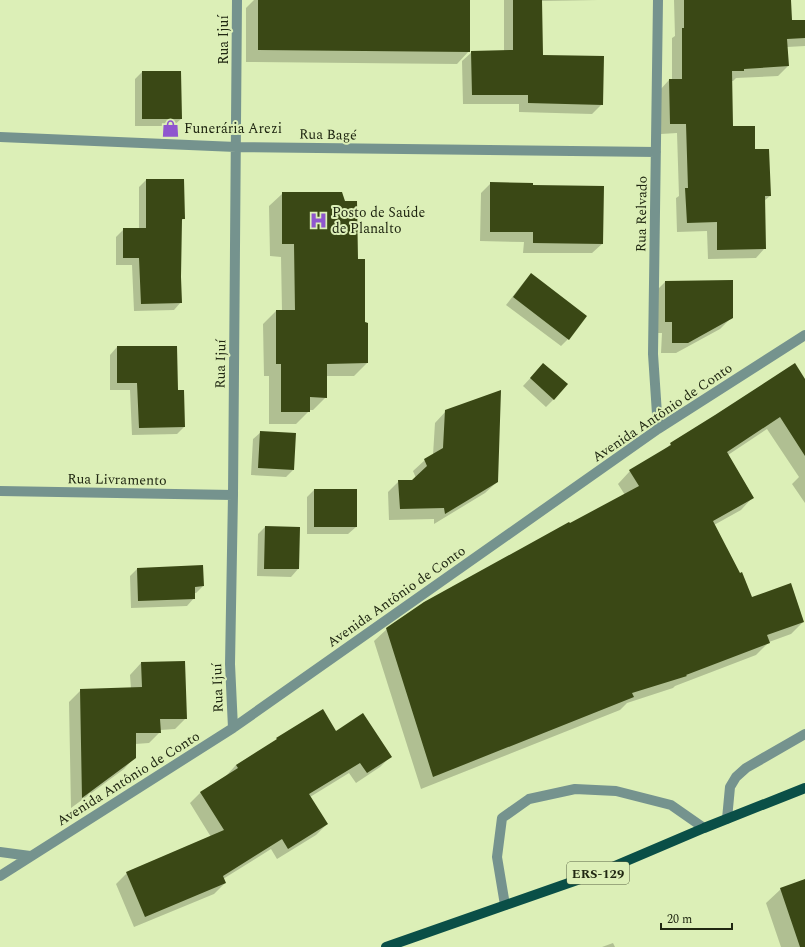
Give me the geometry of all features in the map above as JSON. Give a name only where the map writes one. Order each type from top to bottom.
[{"type":"main road","name":"ERS-129","points":[[386,947],[603,871],[704,828],[805,788]]},
{"type":"street","name":"Rua Ijuí","points":[[233,728],[230,664],[233,495],[237,0]]},
{"type":"street","name":"Rua Relvado","points":[[658,0],[653,354],[658,429]]},
{"type":"street","name":"Rua Bagé","points":[[0,137],[236,147],[656,152]]},
{"type":"street","name":"Avenida Antônio de Conto","points":[[0,876],[233,728],[658,429],[805,335]]},
{"type":"street","name":"Rua Livramento","points":[[0,491],[233,495]]},
{"type":"street","points":[[728,819],[730,787],[736,777],[746,768],[805,734]]},
{"type":"street","points":[[505,905],[497,857],[502,818],[529,799],[575,789],[616,791],[671,805],[704,828]]},
{"type":"street","points":[[0,852],[30,856]]},
{"type":"building","points":[[258,0],[470,0],[470,52],[258,50]]},
{"type":"building","points":[[513,0],[542,0],[543,55],[604,56],[603,105],[528,103],[528,95],[472,95],[471,51],[513,50]]},
{"type":"building","points":[[684,0],[791,0],[792,20],[805,20],[805,38],[787,39],[789,66],[732,71],[733,126],[755,126],[755,149],[769,149],[771,196],[765,196],[766,249],[717,250],[717,222],[687,223],[685,188],[688,188],[686,124],[670,124],[669,79],[682,79],[682,28],[684,28]]},
{"type":"building","points":[[142,71],[181,71],[182,119],[142,119]]},
{"type":"building","points":[[146,179],[184,179],[185,219],[182,219],[182,303],[141,304],[139,258],[123,258],[123,228],[146,228]]},
{"type":"building","points":[[490,182],[533,183],[533,185],[604,186],[603,244],[533,243],[533,232],[490,232]]},
{"type":"building","points":[[282,192],[342,192],[345,201],[357,201],[358,259],[365,259],[365,322],[368,323],[368,363],[327,364],[327,398],[310,397],[310,412],[281,412],[281,364],[276,364],[276,310],[295,310],[294,244],[282,244]]},
{"type":"building","points":[[531,273],[587,316],[569,340],[513,297]]},
{"type":"building","points":[[733,280],[733,318],[688,343],[672,343],[672,322],[665,322],[665,281]]},
{"type":"building","points":[[117,346],[177,346],[178,390],[184,390],[185,427],[139,428],[137,383],[117,383]]},
{"type":"building","points":[[543,363],[568,384],[554,400],[530,378]]},
{"type":"building","points":[[795,363],[805,379],[805,456],[780,417],[727,452],[754,498],[713,521],[740,573],[742,572],[752,597],[791,583],[804,622],[767,635],[770,643],[686,675],[687,676],[632,693],[634,697],[433,777],[386,628],[424,602],[569,522],[570,523],[639,486],[629,470],[671,445],[670,443]]},
{"type":"building","points":[[501,390],[498,482],[445,514],[444,508],[400,509],[398,480],[412,480],[427,466],[424,459],[443,448],[445,410]]},
{"type":"building","points":[[260,431],[296,433],[294,470],[258,468]]},
{"type":"building","points":[[314,489],[357,489],[357,527],[314,527]]},
{"type":"building","points":[[265,526],[300,527],[299,569],[264,569]]},
{"type":"building","points":[[203,565],[204,586],[195,587],[195,599],[138,601],[137,568]]},
{"type":"building","points":[[185,661],[187,719],[160,719],[161,733],[136,733],[136,758],[82,798],[80,689],[142,687],[141,662]]},
{"type":"building","points":[[323,709],[336,731],[363,713],[392,757],[367,773],[360,763],[309,794],[328,824],[288,849],[282,839],[223,876],[226,883],[145,917],[126,872],[224,830],[200,792],[238,768],[236,765],[277,739],[276,738]]},
{"type":"building","points":[[805,879],[805,947],[800,947],[780,888]]},
{"type":"place","name":"Funerária Arezi","points":[[171,128]]},
{"type":"place","name":"Posto de Saúde de Planalto","points":[[319,220]]}]
